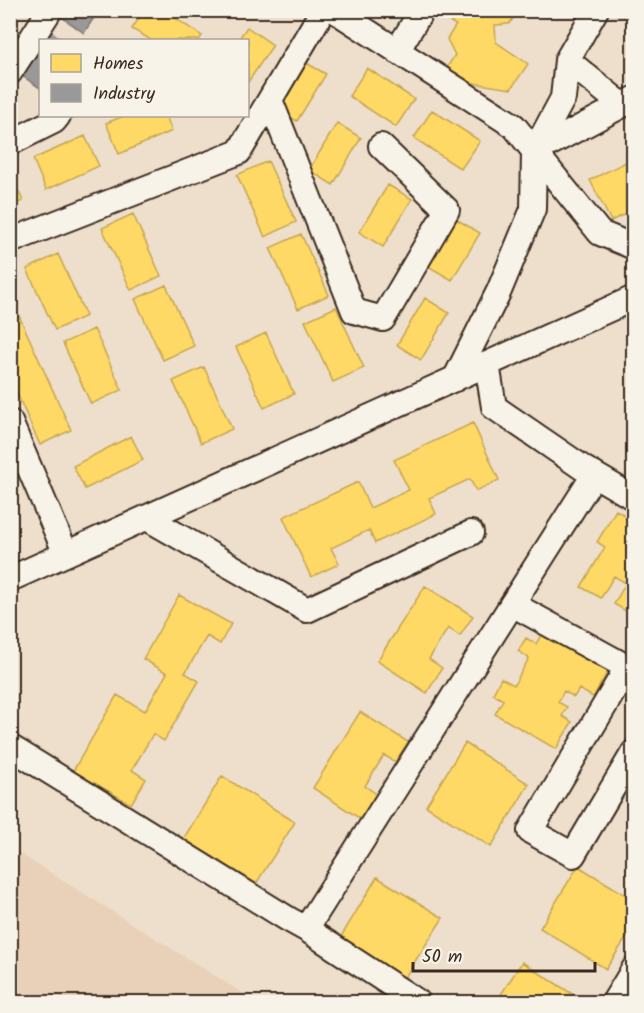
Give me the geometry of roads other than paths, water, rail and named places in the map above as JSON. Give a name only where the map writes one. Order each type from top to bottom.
[{"type":"street","points":[[13,62],[50,10]]},
{"type":"street","points":[[10,241],[238,152],[323,10]]},
{"type":"street","points":[[334,10],[514,126],[600,233],[633,248]]},
{"type":"street","points":[[397,51],[422,10]]},
{"type":"street","points":[[455,379],[500,291],[533,209],[534,152],[563,98],[567,60],[596,10]]},
{"type":"street","points":[[534,152],[628,102],[567,60]]},
{"type":"street","points":[[270,100],[354,311],[383,319],[447,210],[381,146]]},
{"type":"street","points":[[10,143],[54,121],[57,117]]},
{"type":"street","points":[[10,579],[633,298]]},
{"type":"street","points":[[487,364],[494,407],[594,475],[633,498]]},
{"type":"street","points":[[10,422],[66,554]]},
{"type":"street","points":[[306,929],[594,475]]},
{"type":"street","points":[[147,518],[308,610],[471,533]]},
{"type":"street","points":[[512,604],[630,670],[530,831],[573,855],[633,752]]},
{"type":"street","points":[[10,747],[306,929],[418,1002]]},
{"type":"street","points":[[614,1002],[633,969]]}]
